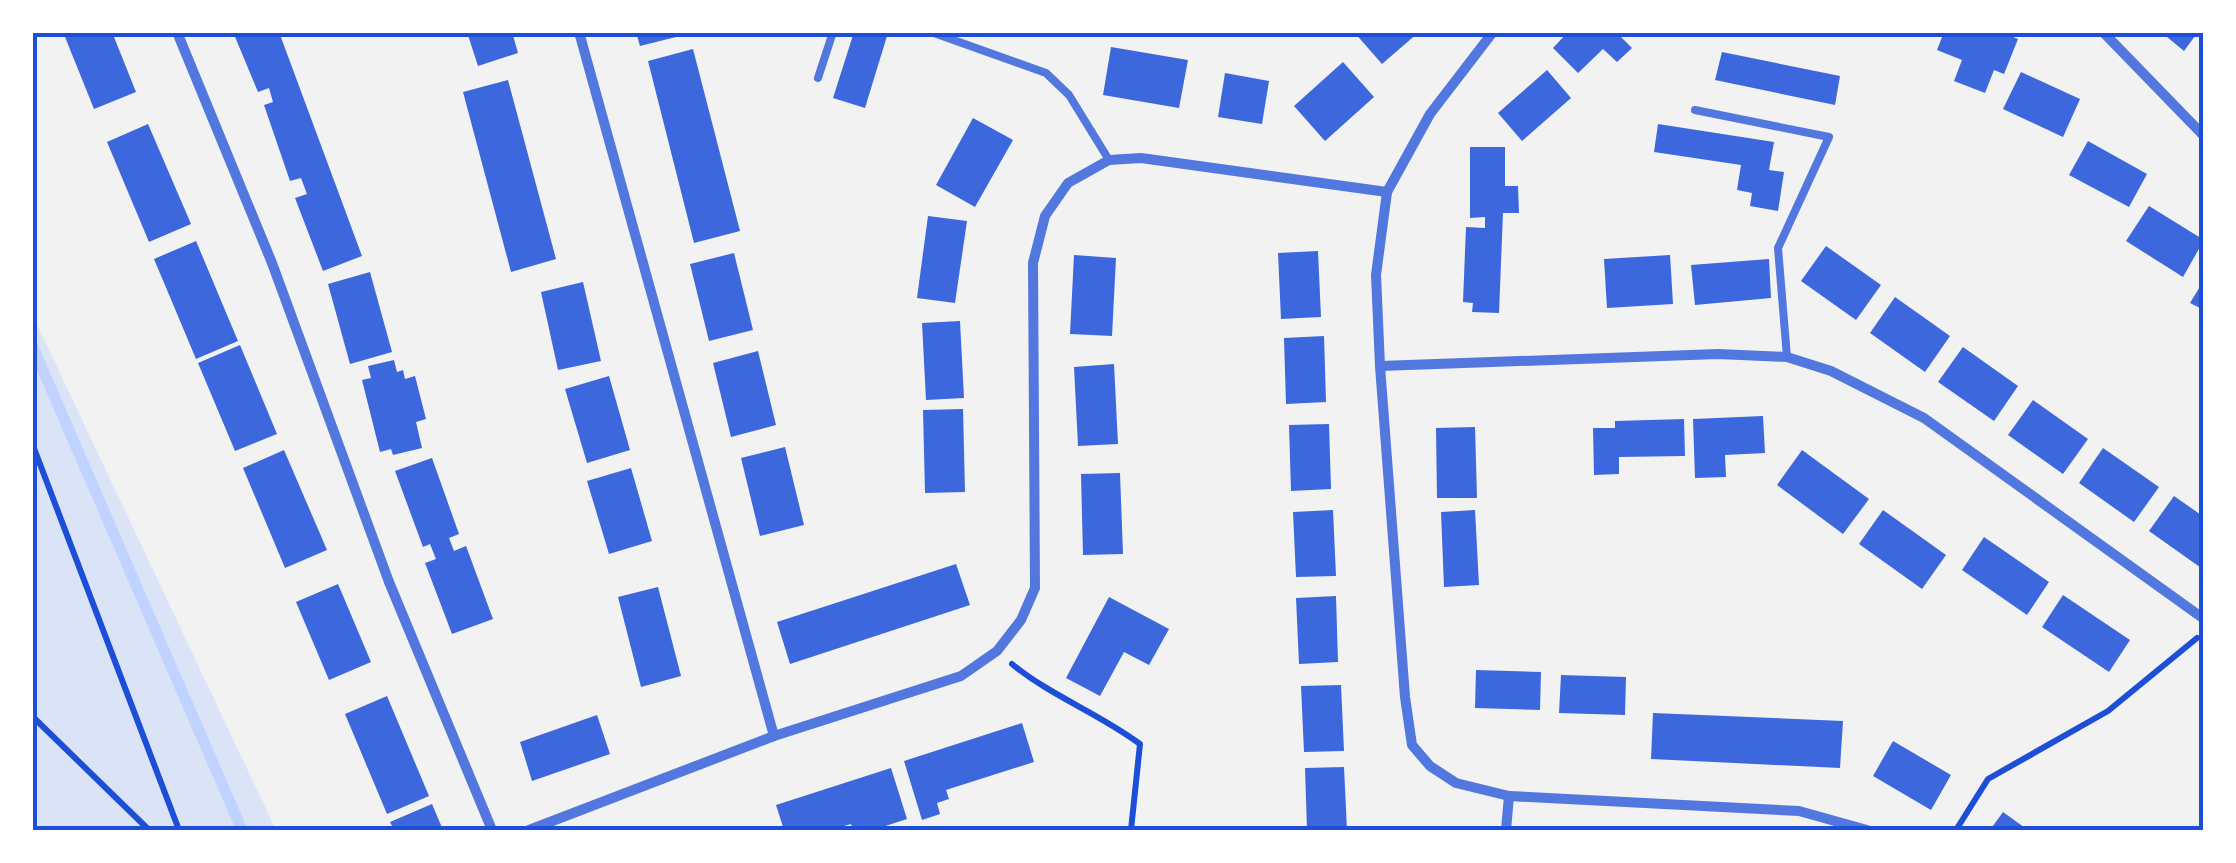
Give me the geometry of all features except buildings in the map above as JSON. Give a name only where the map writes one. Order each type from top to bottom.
[{"type":"street","points":[[177,32],[272,263],[389,582],[492,830]]},
{"type":"street","points":[[579,32],[774,736]]},
{"type":"street","points":[[1494,32],[1430,114],[1388,192],[1376,275],[1405,697],[1412,745],[1430,766],[1456,783],[1509,796],[1798,811],[1867,830]]},
{"type":"street","points":[[2103,32],[2204,136]]},
{"type":"street","points":[[529,830],[774,736],[961,676],[997,651],[1021,620],[1035,588],[1032,263],[1045,216],[1068,183],[1109,160],[1140,158],[1388,192]]},
{"type":"street","points":[[1380,366],[1718,354],[1787,357],[1830,372],[1924,418],[2204,618]]},
{"type":"street","points":[[1506,830],[1509,796]]},
{"type":"lane","points":[[818,78],[833,32]]},
{"type":"lane","points":[[931,32],[1046,73],[1069,96],[1109,160]]},
{"type":"lane","points":[[1695,110],[1829,137],[1778,248],[1787,357]]},
{"type":"path","points":[[32,443],[179,830]]},
{"type":"path","points":[[1956,830],[1988,779],[2108,711],[2204,632]]},
{"type":"path","points":[[997,651],[1028,678],[1112,724],[1140,744],[1131,830]]},
{"type":"path","points":[[32,716],[149,830]]},
{"type":"shaded area","points":[[33,316],[276,830],[33,830]]},
{"type":"waterway","points":[[32,345],[242,830]]}]
